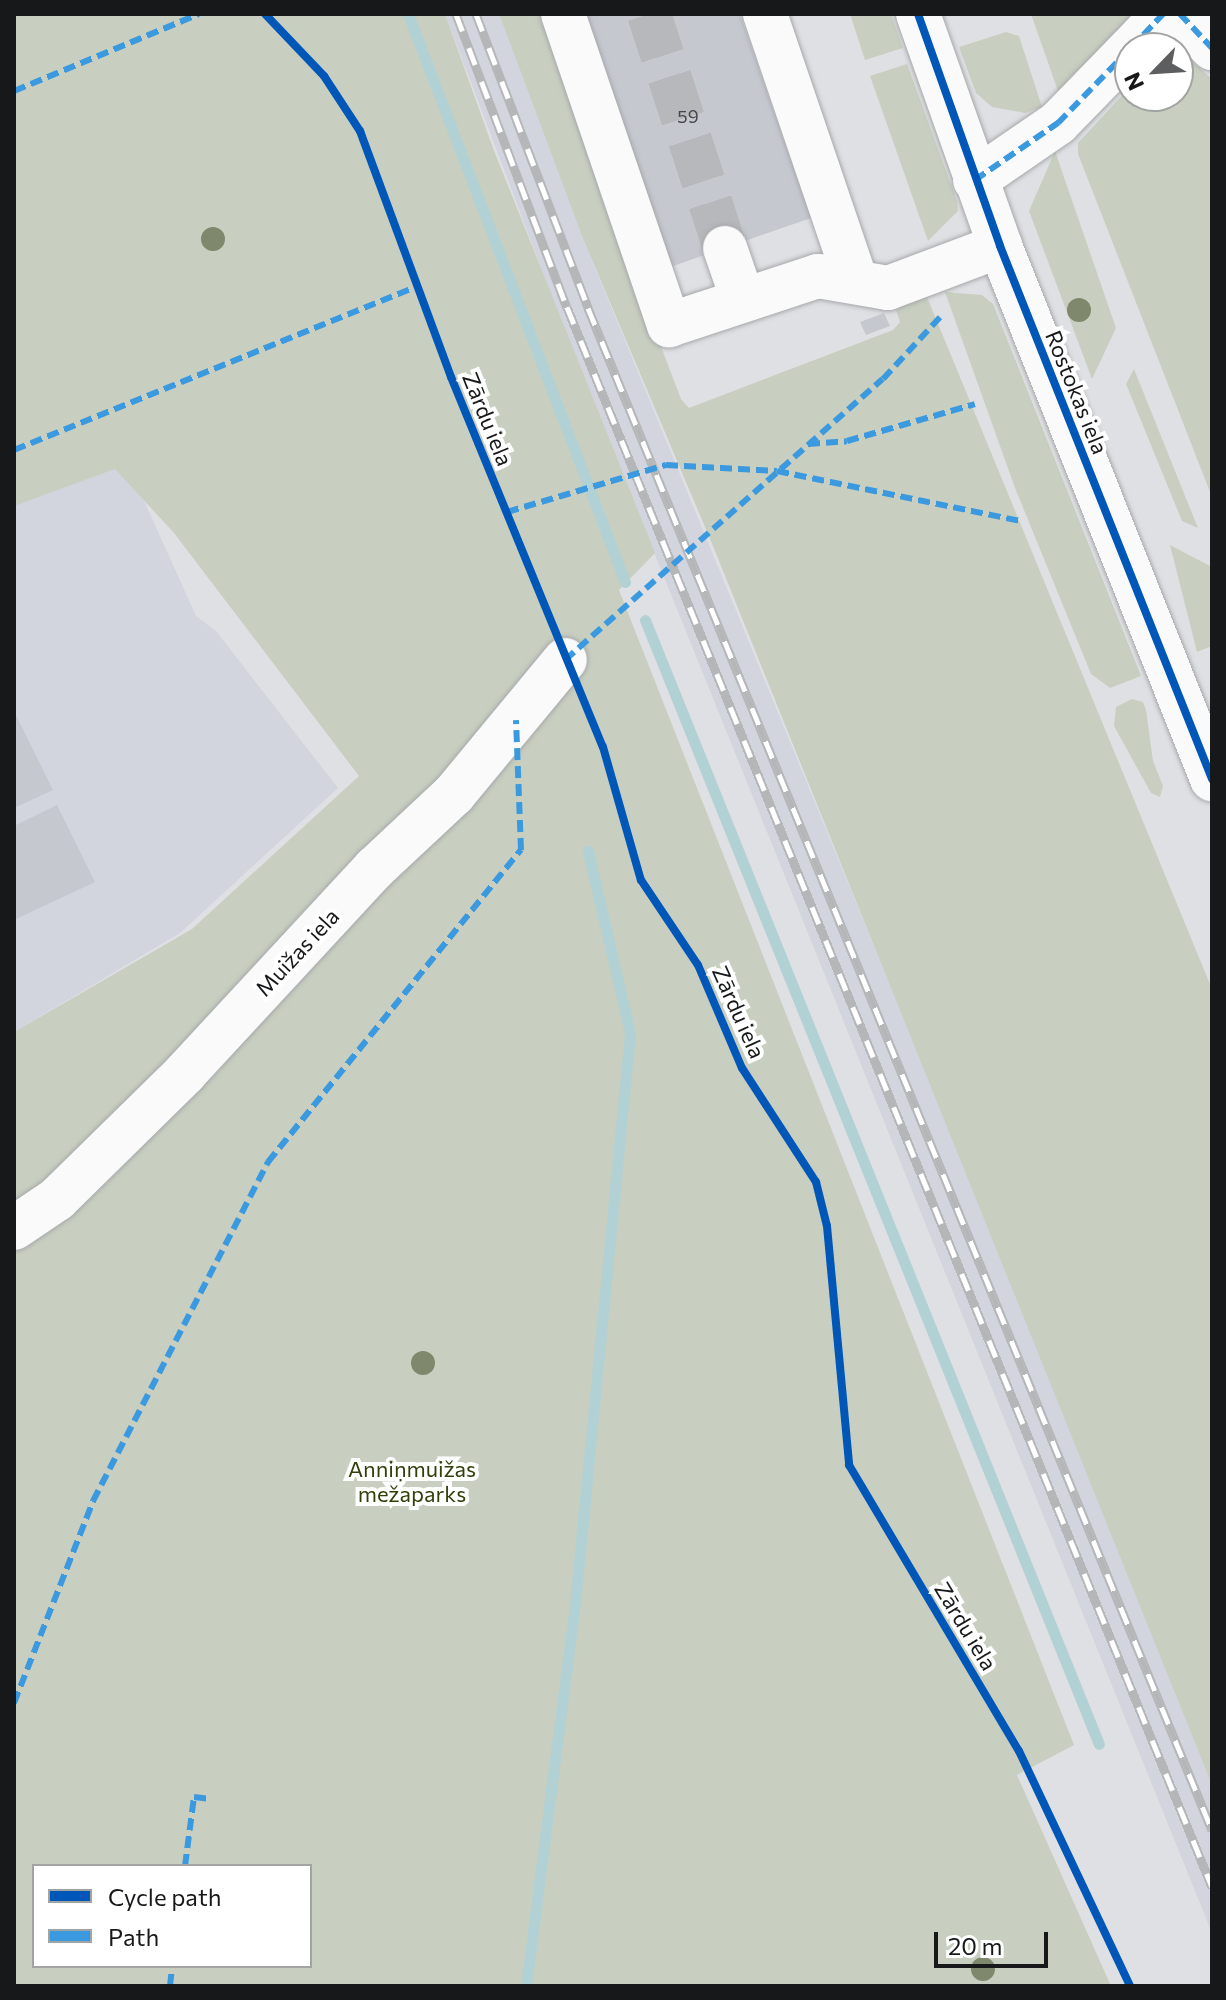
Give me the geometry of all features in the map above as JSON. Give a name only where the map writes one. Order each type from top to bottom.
[{"type":"street","points":[[563,14],[669,325],[818,276],[888,288],[1000,246]]},
{"type":"street","points":[[765,14],[856,282]]},
{"type":"street","name":"Rostokas iela","points":[[918,14],[1000,246],[1212,779]]},
{"type":"street","points":[[1146,32],[1163,14]]},
{"type":"street","points":[[1180,14],[1212,48]]},
{"type":"street","points":[[975,180],[1058,123],[1114,65]]},
{"type":"street","points":[[725,248],[743,300]]},
{"type":"street","name":"Muižas iela","points":[[14,1228],[57,1199],[185,1073],[375,868],[454,794],[565,660]]},
{"type":"shaded area","points":[[445,14],[499,14],[582,236],[976,1194],[1212,1785],[1212,1933],[571,347]]},
{"type":"shaded area","points":[[119,445],[196,616],[216,631],[338,788],[180,933],[14,1032],[14,486]]},
{"type":"green space","name":"Anniņmuižas mežaparks","points":[[14,14],[445,14],[493,148],[655,553],[619,590],[1074,1745],[1017,1775],[1111,1986],[14,1986],[14,1032],[192,929],[359,776],[174,533],[115,469],[14,506]]},
{"type":"green space","points":[[499,14],[548,14],[623,247],[681,399],[689,408],[893,330],[900,322],[894,304],[921,294],[927,297],[1212,989],[1212,1785],[713,546],[582,236]]},
{"type":"green space","points":[[850,14],[891,14],[903,48],[865,60]]},
{"type":"green space","points":[[1031,14],[1132,14],[1114,32],[1059,94]]},
{"type":"green space","points":[[1006,32],[1019,36],[1042,107],[1025,113],[992,107],[976,93],[959,47]]},
{"type":"green space","points":[[1194,63],[1212,79],[1212,497],[1078,154],[1078,143],[1114,104],[1114,112],[1194,112]]},
{"type":"green space","points":[[907,64],[957,201],[958,211],[928,241],[870,76]]},
{"type":"green space","points":[[1055,151],[1116,328],[1092,379],[1029,211]]},
{"type":"green space","points":[[945,292],[982,295],[993,304],[1141,676],[1110,688],[1091,674],[1015,488]]},
{"type":"green space","points":[[1134,369],[1198,528],[1182,521],[1126,384]]},
{"type":"green space","points":[[1170,545],[1212,567],[1212,646],[1197,652]]},
{"type":"green space","points":[[1132,699],[1143,702],[1146,710],[1153,761],[1163,786],[1160,797],[1151,793],[1114,726],[1116,707]]},
{"type":"building","points":[[565,14],[740,14],[811,218],[656,272]]},
{"type":"building","points":[[884,313],[890,326],[866,335],[860,322]]},
{"type":"building","points":[[14,711],[53,790],[14,808]]},
{"type":"building","points":[[57,805],[95,882],[14,920],[14,826]]},
{"type":"waterway","points":[[408,14],[625,582]]},
{"type":"waterway","points":[[645,620],[1099,1744]]},
{"type":"waterway","points":[[526,1986],[576,1593],[630,1033],[588,851]]},
{"type":"tunnel","points":[[649,14],[725,248]]},
{"type":"railway","points":[[456,14],[567,307],[1212,1887]]},
{"type":"railway","points":[[476,14],[588,308],[1212,1830]]},
{"type":"marked path","points":[[14,91],[199,14]]},
{"type":"marked path","points":[[1146,32],[1163,14]]},
{"type":"marked path","points":[[1180,14],[1212,48]]},
{"type":"marked path","points":[[975,180],[1058,123],[1114,65]]},
{"type":"marked path","points":[[14,450],[418,286]]},
{"type":"marked path","points":[[565,660],[883,379],[942,315]]},
{"type":"marked path","points":[[808,444],[847,441],[975,404]]},
{"type":"marked path","points":[[507,512],[666,465],[777,471],[1020,521]]},
{"type":"marked path","points":[[14,1703],[93,1501],[268,1162],[521,850],[516,720]]},
{"type":"marked path","points":[[185,1864],[194,1797],[211,1799]]},
{"type":"marked path","points":[[170,1986],[172,1968]]},
{"type":"cycle path","name":"Zārdu iela","points":[[265,14],[324,76],[360,131],[451,377],[603,747],[641,880],[698,965],[742,1068],[816,1182],[827,1226],[849,1465],[1019,1751],[1130,1986]]},
{"type":"cycle path","points":[[918,14],[1000,246],[1212,779]]}]
